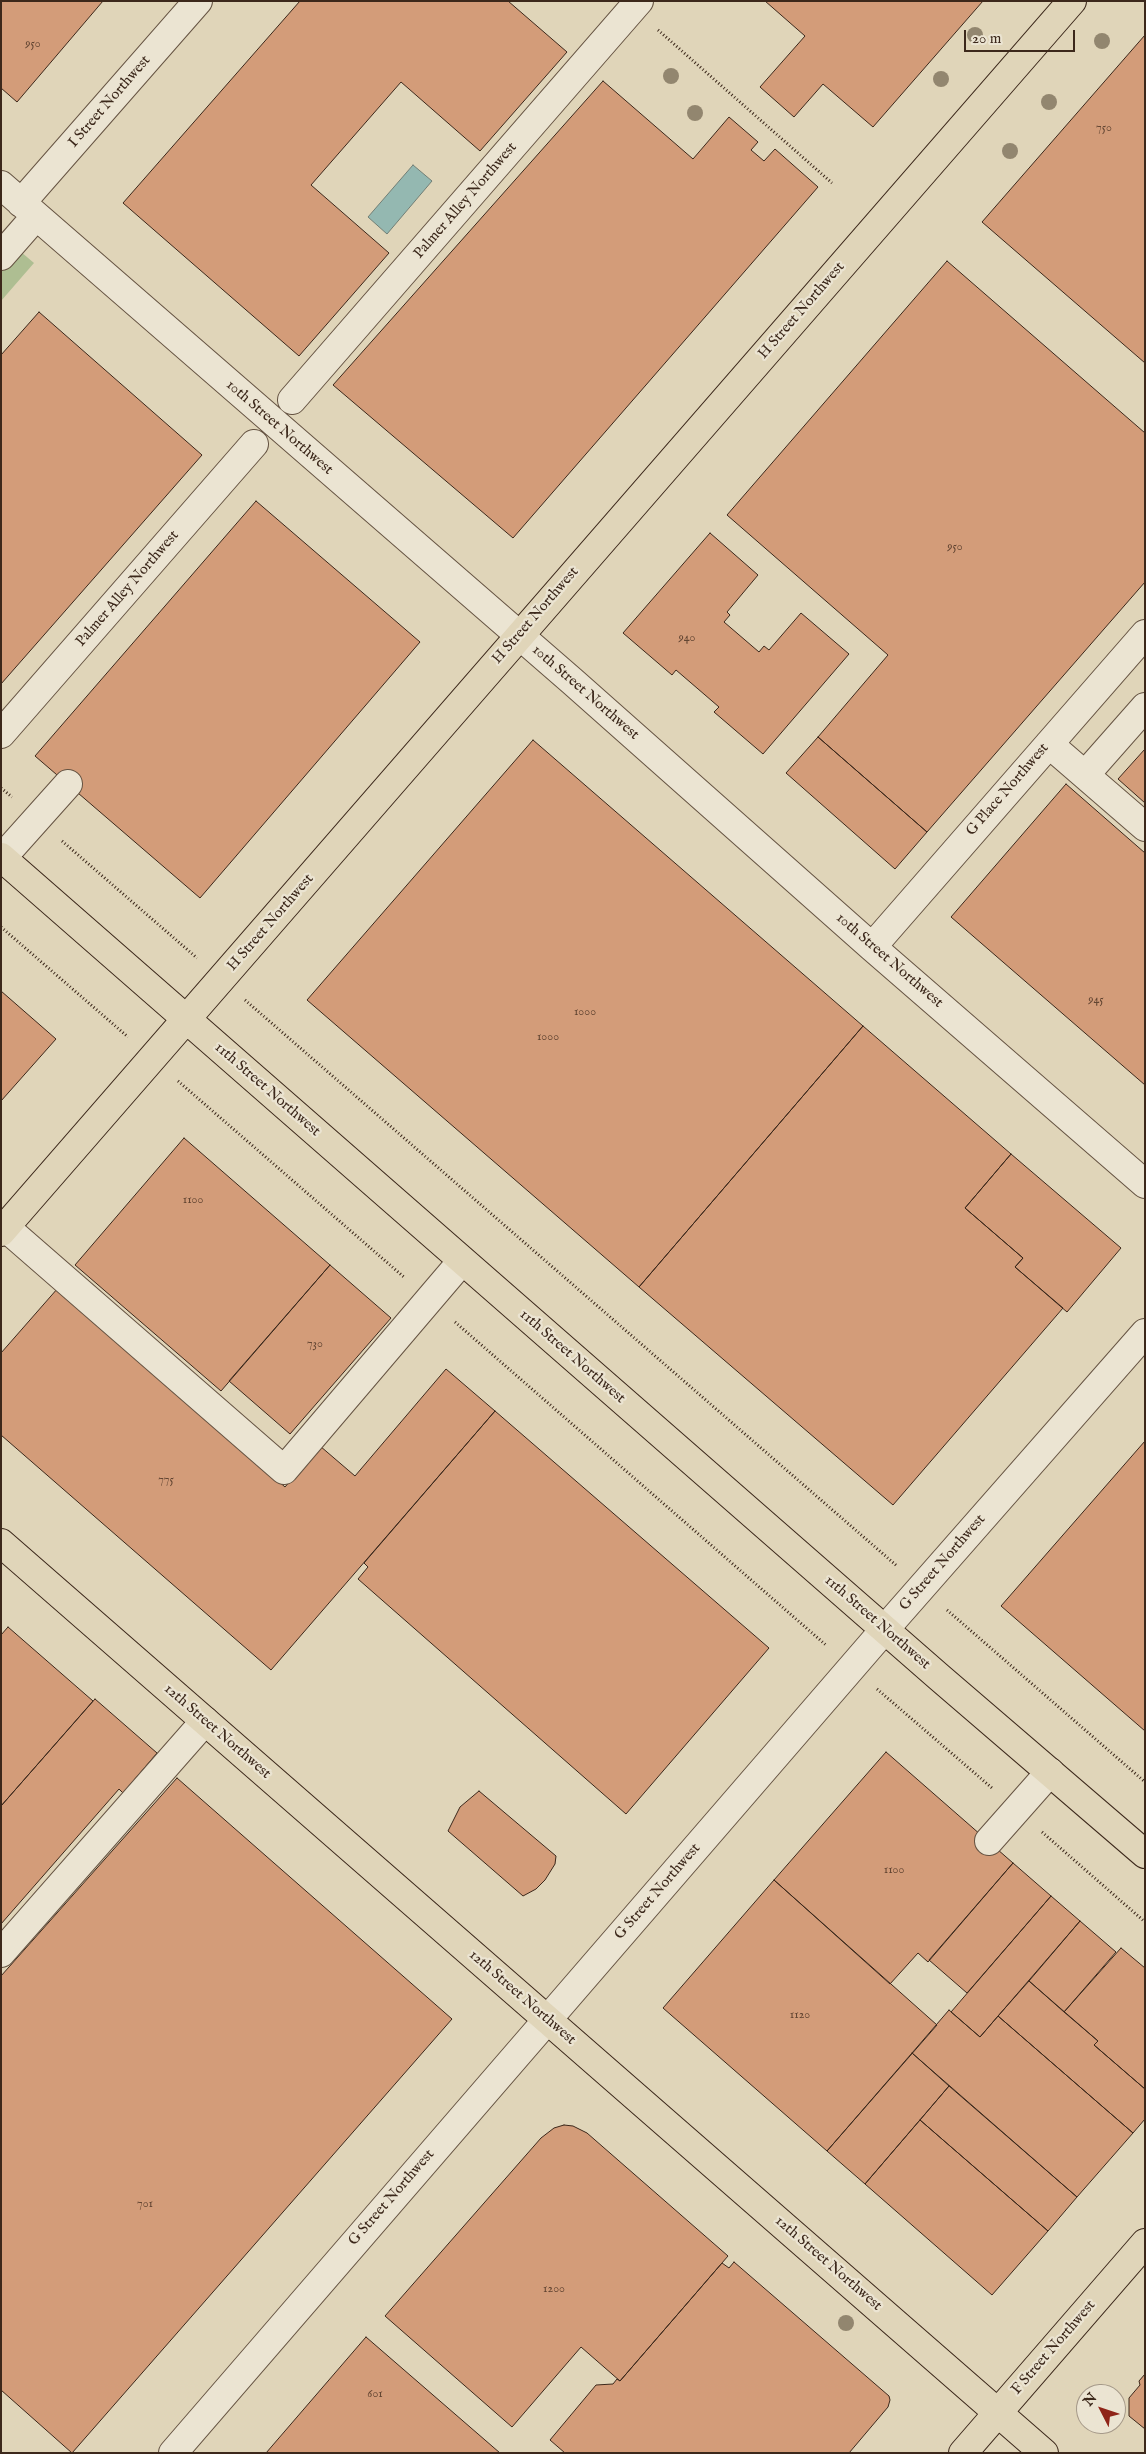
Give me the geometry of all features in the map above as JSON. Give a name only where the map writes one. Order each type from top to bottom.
[{"type":"main road","name":"H Street Northwest","points":[[3,1229],[1072,1]]},
{"type":"main road","name":"11th Street Northwest","points":[[2,858],[462,1261],[1145,1854]]},
{"type":"main road","name":"12th Street Northwest","points":[[1,1544],[1044,2453]]},
{"type":"main road","name":"F Street Northwest","points":[[963,2453],[1145,2243]]},
{"type":"street","name":"I Street Northwest","points":[[1,256],[29,210],[198,1]]},
{"type":"street","name":"Palmer Alley Northwest","points":[[292,400],[636,5]]},
{"type":"street","name":"10th Street Northwest","points":[[1,185],[1145,1184]]},
{"type":"street","name":"Palmer Alley Northwest","points":[[1,734],[254,444]]},
{"type":"street","name":"G Place Northwest","points":[[872,947],[1145,634]]},
{"type":"street","points":[[1085,775],[1145,708]]},
{"type":"street","points":[[1049,744],[1145,827]]},
{"type":"street","points":[[2,858],[68,784]]},
{"type":"street","points":[[3,1229],[284,1470],[462,1261]]},
{"type":"street","name":"G Street Northwest","points":[[173,2453],[885,1629],[1145,1333]]},
{"type":"street","points":[[1,1953],[205,1721]]},
{"type":"street","points":[[989,1841],[1050,1772]]},
{"type":"path","points":[[636,5],[832,183]]},
{"type":"path","points":[[1,788],[146,914]]},
{"type":"path","points":[[1,927],[78,995]]},
{"type":"path","points":[[293,1041],[843,1519]]},
{"type":"path","points":[[224,1121],[785,1609]]},
{"type":"path","points":[[998,1655],[1145,1782]]},
{"type":"green space","points":[[1,235],[34,263],[1,301]]},
{"type":"water","points":[[413,165],[432,181],[387,234],[368,217]]},
{"type":"building","points":[[1,1],[103,1],[17,102],[1,88]]},
{"type":"building","points":[[300,1],[508,1],[567,52],[480,151],[401,82],[311,185],[389,253],[299,356],[123,203]]},
{"type":"building","points":[[765,1],[983,1],[873,127],[823,84],[794,117],[760,87],[805,36]]},
{"type":"building","points":[[1145,35],[1145,363],[982,222]]},
{"type":"building","points":[[603,81],[693,159],[729,117],[758,142],[751,150],[764,161],[775,149],[818,187],[513,538],[333,385]]},
{"type":"building","points":[[947,261],[1145,433],[1145,582],[927,832],[818,737],[888,655],[727,515]]},
{"type":"building","points":[[39,312],[202,455],[1,684],[1,355]]},
{"type":"building","points":[[256,501],[420,642],[200,898],[35,756]]},
{"type":"building","points":[[710,533],[758,575],[727,612],[730,615],[724,622],[759,652],[764,646],[769,650],[801,613],[849,654],[763,754],[714,712],[719,707],[676,670],[672,675],[623,633]]},
{"type":"building","points":[[818,737],[927,832],[895,869],[786,773]]},
{"type":"building","points":[[533,740],[863,1026],[639,1287],[307,1000]]},
{"type":"building","points":[[1145,749],[1145,803],[1118,779]]},
{"type":"building","points":[[1066,784],[1145,853],[1145,1085],[951,917]]},
{"type":"building","points":[[1,991],[56,1039],[1,1101]]},
{"type":"building","points":[[863,1026],[1011,1154],[965,1208],[1023,1258],[1015,1267],[1063,1308],[893,1505],[639,1287]]},
{"type":"building","points":[[184,1138],[330,1265],[221,1391],[75,1265]]},
{"type":"building","points":[[1011,1154],[1121,1248],[1067,1312],[1015,1267],[1023,1258],[965,1208]]},
{"type":"building","points":[[330,1265],[391,1318],[290,1434],[229,1381]]},
{"type":"building","points":[[58,1288],[285,1487],[320,1446],[355,1476],[446,1369],[495,1411],[271,1670],[1,1435],[1,1353]]},
{"type":"building","points":[[495,1411],[769,1648],[626,1814],[358,1579],[368,1567],[364,1563]]},
{"type":"building","points":[[1145,1441],[1145,1731],[1001,1606]]},
{"type":"building","points":[[8,1627],[93,1701],[1,1806],[1,1635]]},
{"type":"building","points":[[95,1699],[157,1753],[123,1793],[119,1789],[1,1924],[1,1806]]},
{"type":"building","points":[[886,1752],[1013,1863],[928,1962],[918,1953],[890,1984],[774,1880]]},
{"type":"building","points":[[177,1778],[452,2019],[72,2453],[1,2390],[1,1976]]},
{"type":"building","points":[[479,1791],[556,1856],[555,1864],[545,1880],[536,1889],[523,1896],[448,1831],[460,1807]]},
{"type":"building","points":[[1013,1863],[1051,1896],[967,1993],[929,1960]]},
{"type":"building","points":[[774,1880],[937,2025],[827,2151],[663,2008]]},
{"type":"building","points":[[1051,1896],[1080,1921],[980,2037],[951,2012]]},
{"type":"building","points":[[1080,1921],[1116,1952],[1064,2012],[1029,1981]]},
{"type":"building","points":[[1121,1948],[1145,1968],[1145,2089],[1094,2045],[1098,2041],[1064,2012]]},
{"type":"building","points":[[1029,1981],[1098,2041],[1094,2045],[1145,2089],[1145,2119],[1133,2133],[998,2016]]},
{"type":"building","points":[[949,2010],[980,2037],[998,2016],[1133,2133],[1077,2197],[912,2053]]},
{"type":"building","points":[[912,2053],[949,2086],[865,2184],[827,2151]]},
{"type":"building","points":[[949,2086],[1077,2197],[1048,2231],[920,2120]]},
{"type":"building","points":[[920,2120],[1048,2231],[992,2295],[865,2184]]},
{"type":"building","points":[[564,2125],[573,2126],[587,2133],[728,2256],[620,2381],[581,2347],[512,2427],[385,2316],[541,2138],[554,2128]]},
{"type":"building","points":[[734,2262],[889,2396],[888,2407],[849,2453],[565,2453],[550,2440],[596,2385],[613,2384],[617,2379],[620,2381],[722,2263],[729,2268]]},
{"type":"building","points":[[366,2337],[500,2453],[266,2453]]},
{"type":"building","points":[[1145,2374],[1145,2429],[1129,2416],[1129,2398],[1140,2385],[1139,2381]]}]
